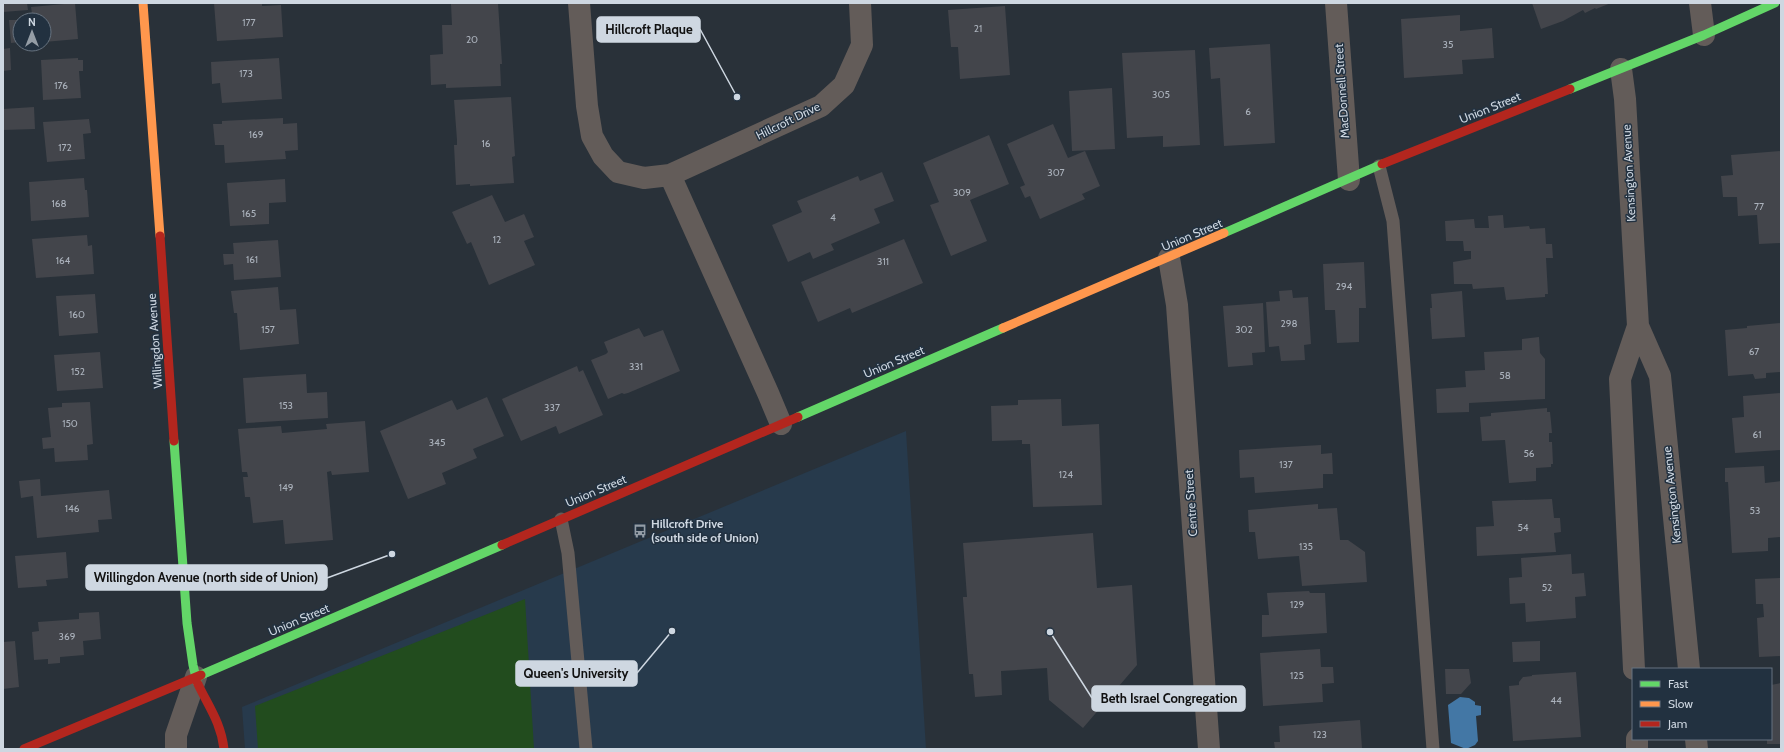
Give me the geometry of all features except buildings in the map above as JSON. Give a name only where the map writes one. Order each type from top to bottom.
[{"type":"main road","name":"Willingdon Avenue","points":[[143,3],[187,623],[196,677],[217,717],[224,737],[224,749]]},
{"type":"main road","name":"Union Street","points":[[24,749],[196,677],[1379,166],[1704,35],[1775,3]]},
{"type":"street","name":"Hillcroft Drive","points":[[579,3],[587,106],[592,136],[603,156],[618,172],[644,178],[670,175],[821,106],[844,85],[862,45],[860,3]]},
{"type":"street","name":"MacDonnell Street","points":[[1336,3],[1349,180]]},
{"type":"street","points":[[1700,3],[1704,35]]},
{"type":"street","name":"Kensington Avenue","points":[[1621,69],[1625,99],[1638,326],[1660,376],[1689,668]]},
{"type":"street","points":[[670,175],[768,393],[780,424]]},
{"type":"street","name":"Centre Street","points":[[1169,258],[1177,305],[1209,749]]},
{"type":"street","name":"Kensington Avenue","points":[[1634,668],[1620,379],[1638,326]]},
{"type":"street","points":[[176,749],[176,735],[196,677]]},
{"type":"lane","points":[[1379,166],[1393,221],[1433,749]]},
{"type":"lane","points":[[561,519],[568,553],[586,749]]},
{"type":"shaded area","points":[[906,431],[926,749],[245,749],[242,707]]},
{"type":"green space","points":[[525,599],[534,749],[258,749],[255,706]]},
{"type":"water","points":[[1460,697],[1469,698],[1475,702],[1475,705],[1481,706],[1481,715],[1476,716],[1478,741],[1475,745],[1466,749],[1451,743],[1448,705]]},
{"type":"traffic: fast","points":[[1570,89],[1704,35],[1775,3]]},
{"type":"traffic: fast","points":[[1224,233],[1382,164]]},
{"type":"traffic: fast","points":[[798,417],[1003,328]]},
{"type":"traffic: fast","points":[[174,441],[187,623],[197,682]]},
{"type":"traffic: fast","points":[[201,675],[502,545]]},
{"type":"traffic: slow","points":[[143,3],[160,236]]},
{"type":"traffic: slow","points":[[1003,328],[1224,233]]},
{"type":"traffic: jam","points":[[1382,164],[1570,89]]},
{"type":"traffic: jam","points":[[160,236],[174,441]]},
{"type":"traffic: jam","points":[[502,545],[798,417]]},
{"type":"traffic: jam","points":[[24,749],[201,675]]},
{"type":"traffic: jam","points":[[197,682],[214,714],[224,749]]},
{"type":"place","name":"Hillcroft Plaque","points":[[737,97]]},
{"type":"place","name":"Hillcroft Drive (south side of Union)","points":[[640,531]]},
{"type":"place","name":"Willingdon Avenue (north side of Union)","points":[[392,554]]},
{"type":"place","name":"Queen's University","points":[[672,631]]},
{"type":"place","name":"Beth Israel Congregation","points":[[1050,632]]}]
